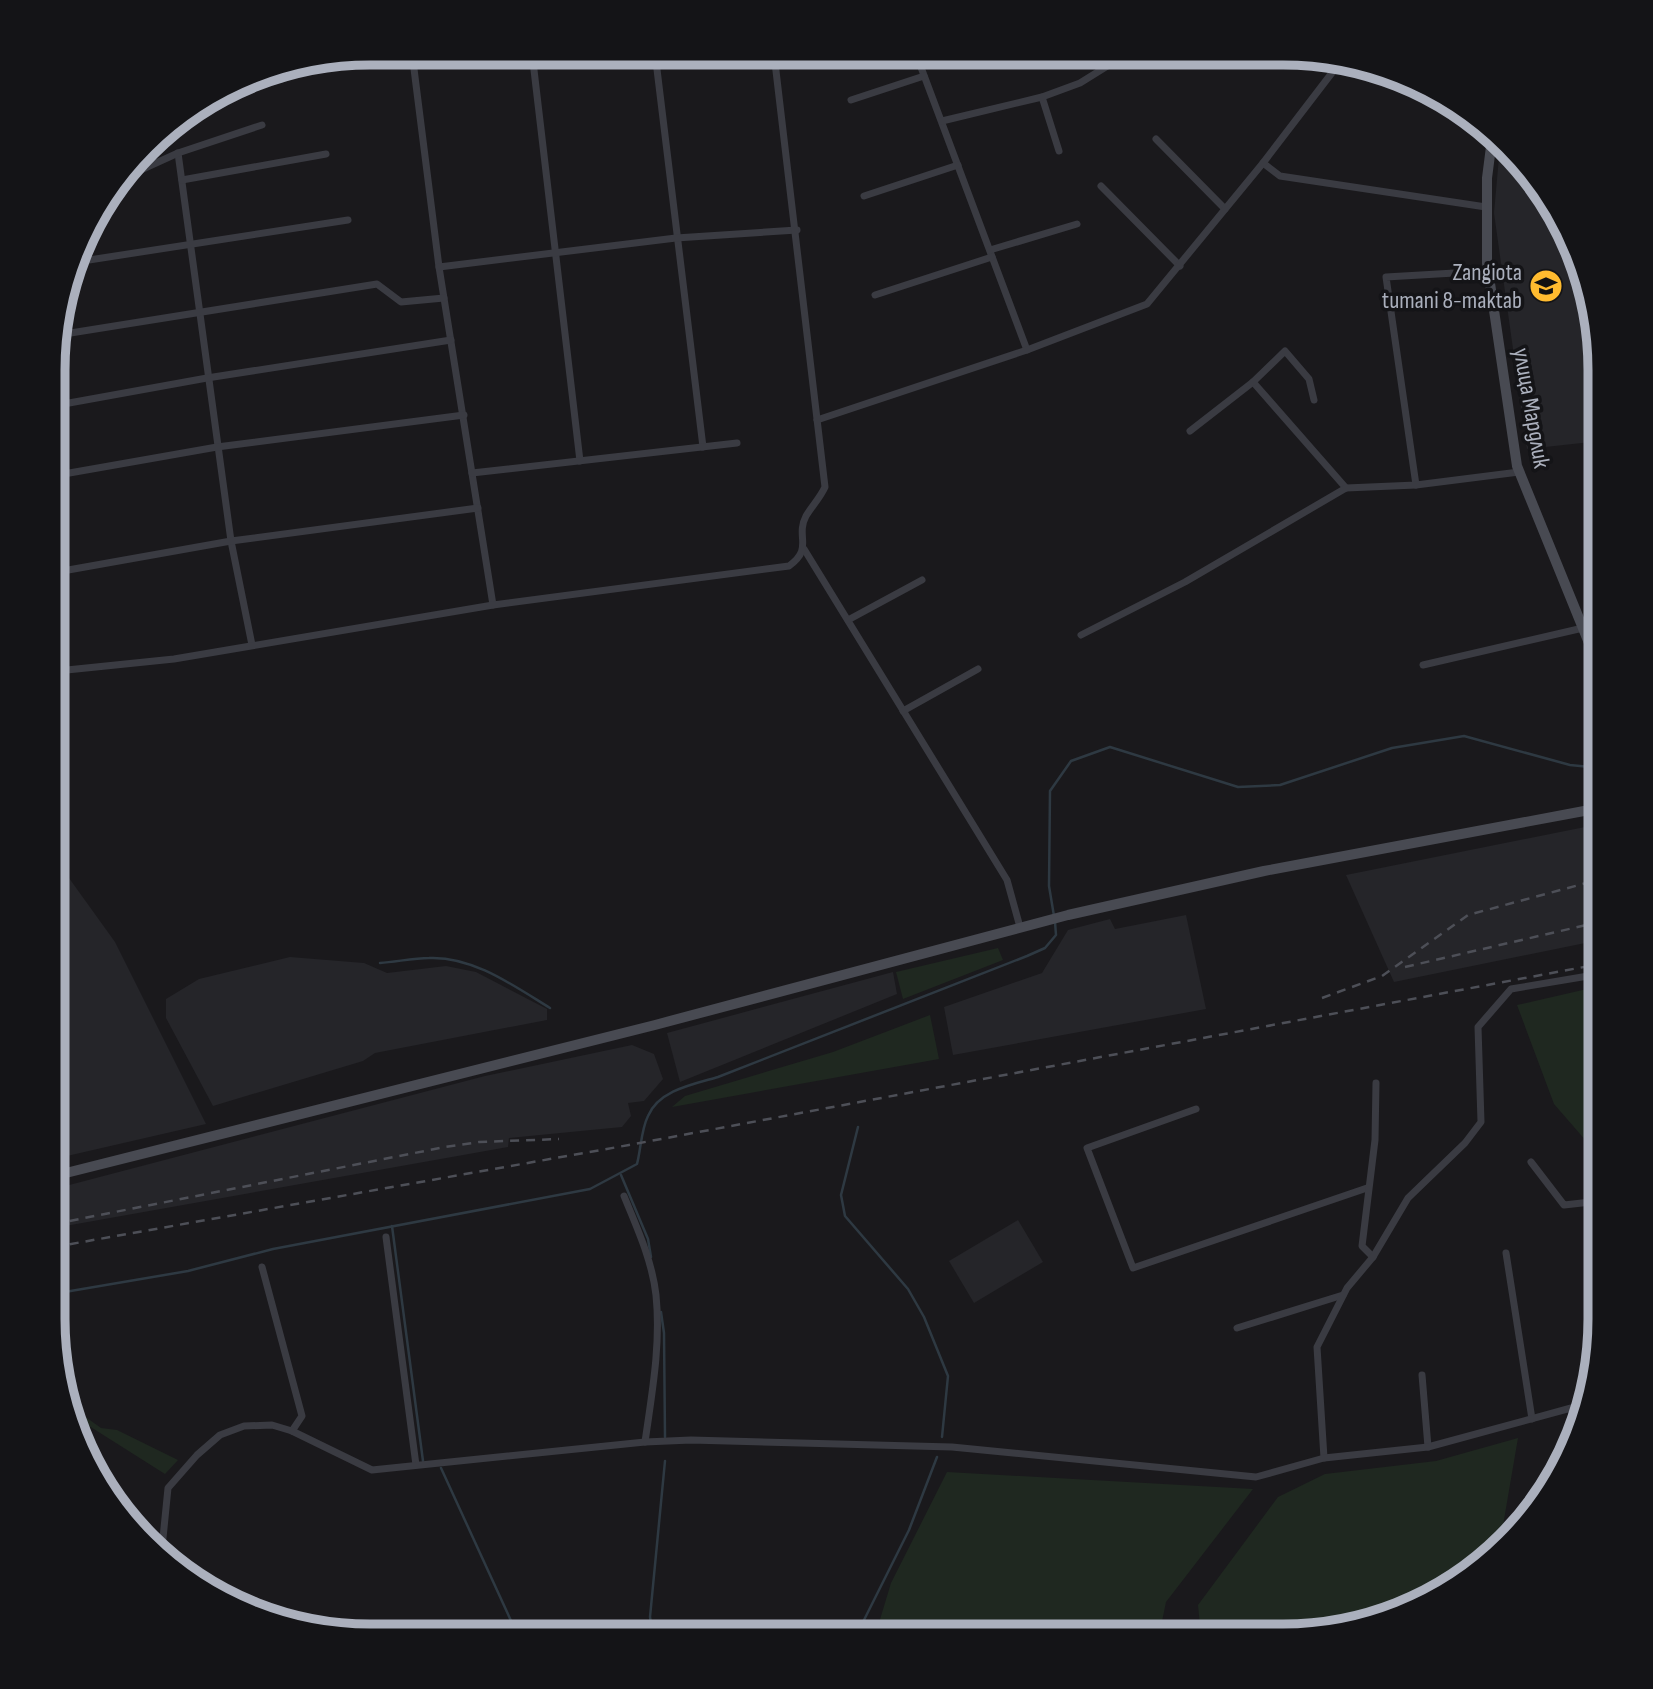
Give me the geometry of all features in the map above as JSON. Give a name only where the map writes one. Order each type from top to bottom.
[{"type":"main road","name":"улица Мардлик","points":[[1491,147],[1486,207],[1489,271],[1519,472],[1588,640]]},
{"type":"main road","points":[[65,1173],[656,1024],[1068,915],[1264,871],[1588,809]]},
{"type":"street","points":[[414,65],[439,267],[493,605]]},
{"type":"street","points":[[533,65],[580,461]]},
{"type":"street","points":[[655,65],[702,447]]},
{"type":"street","points":[[775,65],[797,230],[825,487],[806,517],[802,530],[804,549],[1007,880],[1020,927]]},
{"type":"street","points":[[920,65],[1027,350]]},
{"type":"street","points":[[942,121],[1042,96],[1080,83],[1109,65]]},
{"type":"street","points":[[817,420],[1027,350],[1147,304],[1263,163],[1335,69]]},
{"type":"street","points":[[851,100],[924,76]]},
{"type":"street","points":[[1042,96],[1059,151]]},
{"type":"street","points":[[138,171],[178,153],[262,125]]},
{"type":"street","points":[[1156,139],[1225,209]]},
{"type":"street","points":[[178,153],[231,541],[252,645]]},
{"type":"street","points":[[182,180],[326,154]]},
{"type":"street","points":[[1263,163],[1280,176],[1486,207]]},
{"type":"street","points":[[864,197],[958,165]]},
{"type":"street","points":[[1101,186],[1180,266]]},
{"type":"street","points":[[85,261],[348,220]]},
{"type":"street","points":[[875,295],[1077,224]]},
{"type":"street","points":[[439,267],[676,238],[797,230]]},
{"type":"street","points":[[1416,485],[1386,277],[1489,271]]},
{"type":"street","points":[[67,334],[377,284],[401,302],[444,298]]},
{"type":"street","points":[[65,404],[451,340]]},
{"type":"street","points":[[1190,430],[1253,382],[1286,351],[1309,379],[1314,400]]},
{"type":"street","points":[[1253,382],[1346,488]]},
{"type":"street","points":[[65,474],[217,447],[464,415]]},
{"type":"street","points":[[472,473],[737,443]]},
{"type":"street","points":[[1080,635],[1185,582],[1346,488],[1416,485],[1519,472]]},
{"type":"street","points":[[65,571],[231,541],[478,508]]},
{"type":"street","points":[[65,670],[174,659],[493,605],[789,566],[799,559],[804,549]]},
{"type":"street","points":[[848,620],[922,580]]},
{"type":"street","points":[[1423,665],[1583,628]]},
{"type":"street","points":[[904,711],[978,669]]},
{"type":"street","points":[[1324,1458],[1317,1347],[1343,1295],[1373,1257],[1408,1198],[1465,1143],[1480,1122],[1478,1027],[1511,989],[1588,976]]},
{"type":"street","points":[[1373,1257],[1362,1246],[1375,1140],[1376,1083]]},
{"type":"street","points":[[1196,1110],[1087,1148],[1133,1268],[1367,1188]]},
{"type":"street","points":[[1531,1162],[1564,1205],[1588,1202]]},
{"type":"street","points":[[624,1196],[645,1246],[656,1294],[656,1365],[645,1442]]},
{"type":"street","points":[[386,1237],[416,1465]]},
{"type":"street","points":[[1506,1253],[1532,1419]]},
{"type":"street","points":[[262,1267],[302,1416],[292,1432]]},
{"type":"street","points":[[1237,1328],[1343,1295]]},
{"type":"street","points":[[1422,1375],[1428,1447]]},
{"type":"street","points":[[163,1543],[168,1488],[197,1455],[220,1435],[244,1426],[272,1425],[372,1470],[645,1442],[691,1440],[952,1447],[1256,1477],[1324,1458],[1428,1447],[1575,1407]]},
{"type":"shaded area","name":"Zangiota tumani 8-maktab","points":[[1499,154],[1525,184],[1547,217],[1565,253],[1578,291],[1588,350],[1588,442],[1527,449],[1494,213]]},
{"type":"shaded area","points":[[1588,826],[1588,942],[1394,982],[1346,875]]},
{"type":"shaded area","points":[[65,873],[115,942],[206,1124],[65,1156]]},
{"type":"shaded area","points":[[1186,915],[1206,1009],[953,1055],[944,1007],[1042,973],[1068,930],[1110,919],[1115,929]]},
{"type":"shaded area","points":[[998,948],[1003,960],[903,999],[896,972]]},
{"type":"shaded area","points":[[290,957],[364,963],[387,973],[446,966],[476,972],[547,1009],[547,1020],[375,1053],[363,1061],[213,1106],[166,1018],[166,999],[199,979]]},
{"type":"shaded area","points":[[893,972],[897,994],[680,1082],[667,1033]]},
{"type":"shaded area","points":[[1588,989],[1588,1143],[1554,1104],[1517,1005]]},
{"type":"shaded area","points":[[930,1015],[939,1059],[672,1107],[685,1096],[833,1052]]},
{"type":"shaded area","points":[[632,1045],[654,1054],[663,1079],[644,1101],[628,1103],[631,1116],[622,1127],[509,1138],[508,1147],[65,1226],[65,1186],[485,1076]]},
{"type":"shaded area","points":[[1018,1220],[1043,1262],[974,1303],[949,1261]]},
{"type":"shaded area","points":[[80,1413],[101,1428],[117,1430],[178,1460],[165,1474],[83,1422]]},
{"type":"shaded area","points":[[1518,1438],[1502,1532],[1453,1573],[1400,1601],[1343,1618],[1303,1624],[1200,1624],[1198,1605],[1278,1497],[1325,1474],[1436,1461]]},
{"type":"shaded area","points":[[947,1472],[1253,1489],[1166,1602],[1161,1624],[879,1624],[891,1583]]},
{"type":"waterway","points":[[1054,916],[1049,886],[1050,791],[1071,761],[1110,747],[1238,787],[1280,785],[1392,748],[1464,736],[1570,765],[1588,767]]},
{"type":"waterway","points":[[65,1292],[188,1271],[273,1249],[590,1189],[637,1164],[648,1116],[653,1107],[669,1094],[1045,948],[1056,935],[1055,922]]},
{"type":"waterway","points":[[380,963],[429,958],[461,962],[492,974],[550,1008]]},
{"type":"waterway","points":[[858,1127],[841,1195],[845,1216],[908,1289],[924,1317],[948,1376],[942,1437]]},
{"type":"waterway","points":[[621,1175],[648,1239],[651,1257]]},
{"type":"waterway","points":[[392,1226],[423,1461]]},
{"type":"waterway","points":[[661,1312],[664,1333],[665,1437]]},
{"type":"waterway","points":[[862,1624],[909,1530],[937,1457]]},
{"type":"waterway","points":[[651,1624],[665,1461]]},
{"type":"waterway","points":[[441,1468],[512,1624]]},
{"type":"railway","points":[[1322,998],[1382,976],[1468,915],[1588,883]]},
{"type":"railway","points":[[1405,967],[1588,925]]},
{"type":"railway","points":[[65,1245],[629,1145],[1588,966]]},
{"type":"railway","points":[[65,1222],[445,1147],[479,1142],[559,1139]]},
{"type":"place","name":"Zangiota tumani 8-maktab","points":[[1546,286]]}]
